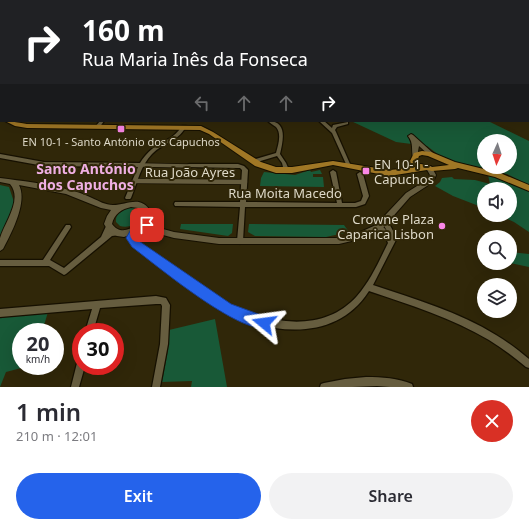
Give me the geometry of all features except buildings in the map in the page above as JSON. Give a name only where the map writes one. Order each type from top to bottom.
[{"type":"main road","points":[[10,122],[17,125],[27,126],[201,128],[208,130],[254,161],[268,168],[286,170],[333,163],[348,164],[384,172],[433,168],[466,168]]},
{"type":"main road","points":[[403,171],[410,166],[415,157],[422,153],[466,168],[497,175],[529,188]]},
{"type":"main road","points":[[415,157],[418,163],[433,168],[441,164],[435,157]]},
{"type":"street","points":[[97,127],[101,122]]},
{"type":"street","points":[[272,122],[281,130],[278,154],[284,163],[286,170]]},
{"type":"street","points":[[323,122],[332,131],[348,164]]},
{"type":"street","points":[[332,131],[335,126],[346,123]]},
{"type":"street","points":[[108,223],[114,211],[131,201],[136,181],[142,166],[151,152],[155,148],[179,136],[184,127]]},
{"type":"street","points":[[415,157],[416,144],[412,136],[435,157]]},
{"type":"street","points":[[254,161],[278,154]]},
{"type":"street","points":[[0,156],[44,164],[242,167],[245,170],[240,241]]},
{"type":"street","points":[[0,263],[53,264],[64,272],[111,234],[136,229],[152,229],[197,238],[240,241],[339,241],[357,237],[382,225],[408,195],[428,182],[436,179],[433,168]]},
{"type":"street","points":[[333,172],[340,205]]},
{"type":"street","name":"Rua Moita Macedo","points":[[177,204],[356,205],[364,202],[366,198],[360,174]]},
{"type":"street","points":[[0,180],[15,188],[38,186],[79,195],[107,209],[121,207]]},
{"type":"street","name":"Rua João Ayres","points":[[136,181],[244,182]]},
{"type":"street","points":[[15,188],[25,186]]},
{"type":"street","points":[[0,247],[16,211],[15,188]]},
{"type":"street","points":[[131,201],[145,208],[147,212],[145,221],[136,229],[131,238]]},
{"type":"street","points":[[104,239],[109,213],[107,209]]},
{"type":"street","points":[[145,221],[152,229]]},
{"type":"street","points":[[108,223],[112,230],[131,238],[135,244],[226,309],[264,323],[297,326],[329,320],[352,306],[368,287],[391,242],[382,225]]},
{"type":"street","points":[[45,263],[68,227]]},
{"type":"street","points":[[368,287],[460,319],[489,335],[529,364]]},
{"type":"street","points":[[0,313],[159,301],[166,305],[164,344],[156,387]]},
{"type":"street","points":[[91,323],[96,305]]},
{"type":"street","points":[[75,387],[78,375]]},
{"type":"street","points":[[324,387],[358,381],[377,384],[399,384],[409,387]]},
{"type":"green space","points":[[353,122],[490,122],[515,134],[477,134],[477,167],[444,159],[427,146],[396,142]]},
{"type":"green space","points":[[517,135],[529,141],[529,185],[507,174],[517,174]]},
{"type":"green space","points":[[310,170],[311,172],[320,170],[322,174],[313,174],[313,177],[323,177],[324,187],[260,186],[261,178],[264,172],[295,175]]},
{"type":"green space","points":[[484,174],[494,176],[509,182],[490,182],[488,175]]},
{"type":"green space","points":[[452,177],[454,179],[475,180],[482,182],[477,182],[477,205],[453,196],[435,186],[442,178]]},
{"type":"green space","points":[[0,185],[9,187],[15,205],[0,240]]},
{"type":"green space","points":[[517,185],[529,190],[529,232],[514,222],[517,222]]},
{"type":"green space","points":[[128,208],[135,208],[140,211],[140,219],[131,226],[120,226],[116,222],[116,217]]},
{"type":"green space","points":[[181,224],[233,224],[232,233],[228,236],[180,229]]},
{"type":"green space","points":[[249,224],[344,225],[349,232],[326,237],[255,236],[248,232]]},
{"type":"green space","points":[[517,253],[529,254],[529,267],[517,264]]},
{"type":"green space","points":[[48,312],[45,323],[12,323],[12,370],[6,372],[0,387],[0,316]]},
{"type":"green space","points":[[215,319],[227,387],[191,387],[192,381],[162,382],[168,350],[169,330]]},
{"type":"place","name":"EN 10-1 - Santo António dos Capuchos","points":[[121,129]]},
{"type":"place","name":"EN 10-1 - Capuchos","points":[[366,171]]},
{"type":"place","name":"Crowne Plaza Caparica Lisbon","points":[[442,226]]},
{"type":"district","name":"Santo António dos Capuchos","points":[[86,178]]},
{"type":"route","points":[[147,225],[152,229],[137,229],[133,233],[131,238],[135,244],[226,309],[264,323]]}]
